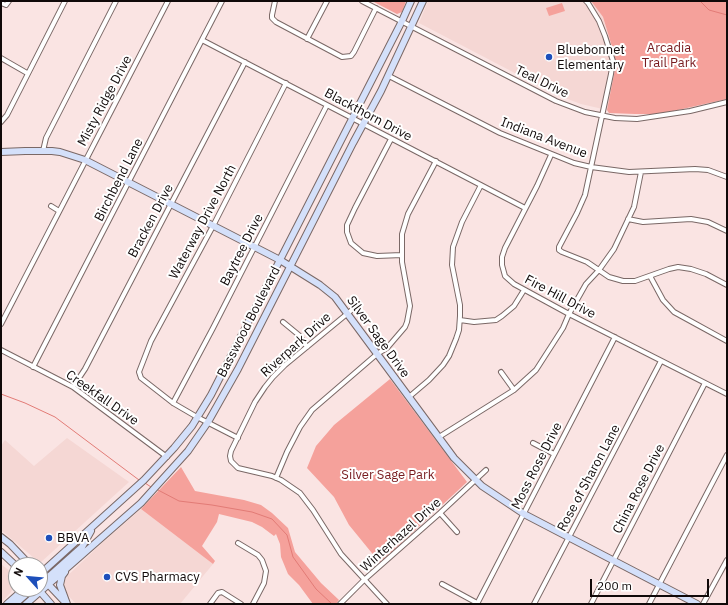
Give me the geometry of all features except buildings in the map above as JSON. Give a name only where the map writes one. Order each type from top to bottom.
[{"type":"main road","name":"Basswood Boulevard","points":[[48,568],[148,477],[167,457],[197,417],[211,395],[411,1]]},
{"type":"main road","name":"Basswood Boulevard","points":[[48,581],[68,567],[133,510],[159,484],[188,451],[208,422],[231,383],[388,76],[423,1]]},
{"type":"main road","name":"Silver Sage Drive","points":[[1,152],[60,152],[85,160],[280,260],[320,285],[335,297],[348,313],[454,458],[476,481],[491,493],[524,514],[697,604]]},
{"type":"main road","points":[[125,499],[133,510]]},
{"type":"main road","points":[[48,581],[82,548],[94,526]]},
{"type":"main road","points":[[1,537],[22,557]]},
{"type":"main road","points":[[67,604],[60,585],[62,576],[68,567]]},
{"type":"main road","points":[[48,583],[67,604]]},
{"type":"main road","points":[[15,604],[23,597]]},
{"type":"street","points":[[1,3],[6,5],[9,1]]},
{"type":"street","points":[[1,122],[6,115],[64,1]]},
{"type":"street","points":[[43,151],[46,138],[55,118],[116,1]]},
{"type":"street","name":"Misty Ridge Drive","points":[[1,324],[168,1]]},
{"type":"street","name":"Birchbend Lane","points":[[33,367],[222,1]]},
{"type":"street","points":[[275,1],[272,18],[276,22],[342,57],[348,57],[354,52],[376,8]]},
{"type":"street","points":[[307,39],[327,1]]},
{"type":"street","name":"Teal Drive","points":[[362,1],[556,101],[585,112],[615,118],[643,118],[690,111],[727,102]]},
{"type":"street","points":[[586,1],[599,21],[612,60],[611,74],[585,195],[577,214],[559,247],[560,251],[574,256],[609,277],[622,281],[635,281],[669,268],[684,267],[706,274],[727,285]]},
{"type":"street","name":"Blackthorn Drive","points":[[202,40],[525,208]]},
{"type":"street","points":[[1,58],[27,73]]},
{"type":"street","name":"Bracken Drive","points":[[73,387],[85,369],[172,204],[244,62]]},
{"type":"street","name":"Indiana Avenue","points":[[388,76],[500,133],[574,163],[591,167],[629,172],[695,169],[708,170],[727,177]]},
{"type":"street","name":"Waterway Drive North","points":[[173,403],[141,378],[139,375],[139,370],[151,341],[213,226],[286,83]]},
{"type":"street","name":"Baytree Drive","points":[[173,403],[327,105]]},
{"type":"street","points":[[392,139],[355,208],[347,225],[347,232],[351,243],[363,253],[377,256],[402,255]]},
{"type":"street","name":"Fire Hill Drive","points":[[551,154],[537,186],[505,248],[502,257],[502,265],[505,276],[524,290],[569,314],[727,394]]},
{"type":"street","points":[[387,604],[341,554],[305,499],[291,486],[276,478],[287,452],[306,419],[321,402],[392,342],[407,322],[410,306],[402,255],[402,234],[408,214],[436,162]]},
{"type":"street","points":[[439,438],[514,390],[544,361],[586,284],[599,270],[614,249],[636,204],[641,172]]},
{"type":"street","points":[[409,397],[429,380],[443,365],[449,356],[456,339],[460,320],[460,305],[452,265],[453,247],[462,222],[481,185]]},
{"type":"street","points":[[51,206],[59,211]]},
{"type":"street","points":[[628,219],[643,222],[691,219],[708,222],[727,231]]},
{"type":"street","points":[[650,276],[663,300],[674,312],[727,341]]},
{"type":"street","points":[[460,320],[481,322],[496,320],[514,306],[524,290]]},
{"type":"street","name":"Riverpark Drive","points":[[276,478],[242,469],[234,464],[231,459],[231,451],[255,402],[265,387],[285,365],[359,304]]},
{"type":"street","points":[[283,322],[300,336],[307,347]]},
{"type":"street","name":"Moss Rose Drive","points":[[477,603],[615,337]]},
{"type":"street","name":"Creekfall Drive","points":[[1,350],[73,387],[167,457]]},
{"type":"street","name":"Rose of Sharon Lane","points":[[534,604],[661,361]]},
{"type":"street","points":[[501,372],[514,390]]},
{"type":"street","name":"China Rose Drive","points":[[591,604],[705,383]]},
{"type":"street","points":[[173,403],[238,438]]},
{"type":"street","points":[[533,443],[554,454]]},
{"type":"street","points":[[649,604],[727,455]]},
{"type":"street","name":"Winterhazel Drive","points":[[340,604],[364,580],[476,481],[486,470]]},
{"type":"street","points":[[440,513],[456,532]]},
{"type":"street","points":[[238,543],[258,555],[262,560],[266,571],[264,583],[253,604]]},
{"type":"street","points":[[704,604],[727,560]]},
{"type":"street","points":[[442,584],[477,603]]},
{"type":"street","points":[[210,604],[220,592],[224,592],[241,604]]},
{"type":"shaded area","name":"Bluebonnet Elementary","points":[[428,1],[591,1],[603,17],[616,64],[607,110],[581,104],[557,95],[419,23]]},
{"type":"shaded area","points":[[67,438],[129,482],[47,557],[33,557],[1,530],[1,446],[5,440],[34,466]]},
{"type":"shaded area","points":[[141,509],[213,564],[180,604],[76,604],[65,592],[64,579]]},
{"type":"shaded area","points":[[1,564],[8,570],[8,595],[1,603]]},
{"type":"green space","points":[[372,1],[406,1],[402,12],[397,14]]},
{"type":"green space","name":"Arcadia Trail Park","points":[[591,1],[727,1],[727,99],[660,114],[609,113],[607,110],[616,64],[603,17]]},
{"type":"green space","points":[[562,3],[565,11],[549,16],[546,8]]},
{"type":"green space","name":"Silver Sage Park","points":[[390,379],[467,482],[380,563],[349,525],[334,497],[307,468],[316,446],[334,425]]},
{"type":"green space","points":[[181,467],[195,491],[244,500],[261,505],[272,513],[288,528],[295,552],[321,583],[339,600],[336,604],[313,604],[299,585],[288,574],[281,557],[280,544],[276,534],[274,536],[252,522],[219,514],[217,522],[202,546],[215,561],[213,564],[141,509]]},
{"type":"waterway","points":[[700,1],[709,10],[727,15]]},
{"type":"waterway","points":[[1,394],[55,417],[139,480]]},
{"type":"waterway","points":[[145,483],[151,487]]},
{"type":"waterway","points":[[158,490],[179,501],[252,512],[272,519],[287,535],[293,557],[316,589],[332,604]]},
{"type":"place","name":"Bluebonnet Elementary","points":[[549,57]]},
{"type":"place","name":"BBVA","points":[[49,538]]},
{"type":"place","name":"CVS Pharmacy","points":[[107,577]]}]
